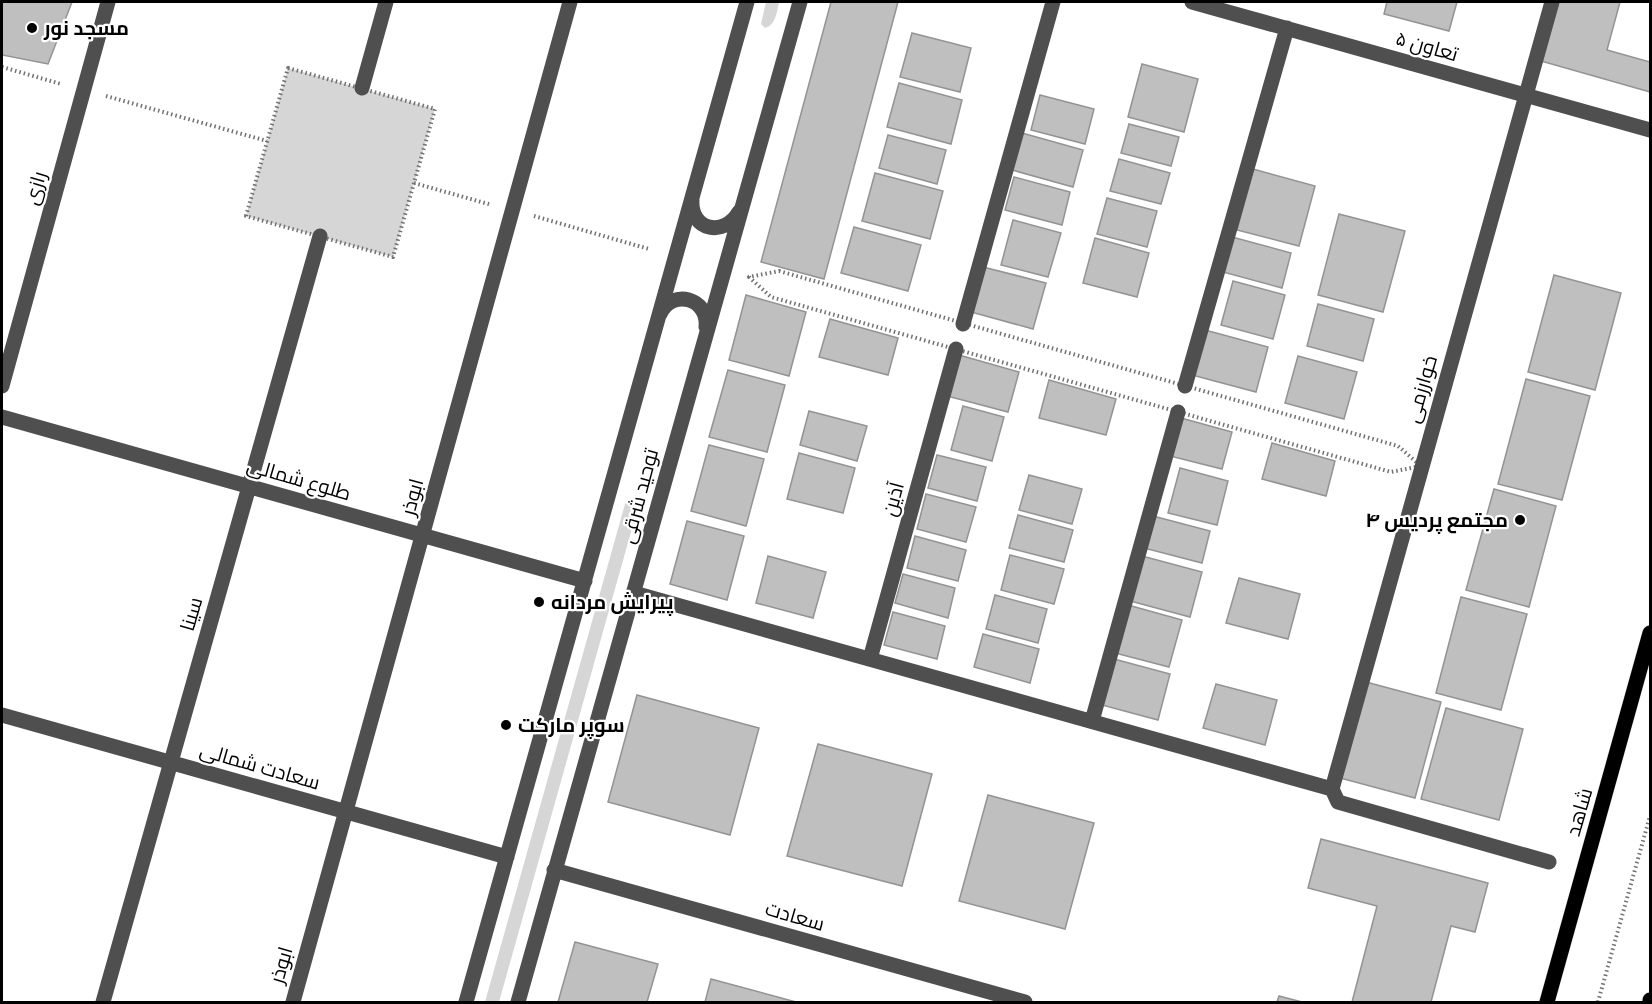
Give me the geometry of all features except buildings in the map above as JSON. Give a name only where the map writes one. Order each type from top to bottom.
[{"type":"main road","name":"شاهد","points":[[1547,1002],[1650,633]]},
{"type":"street","name":"رازی","points":[[2,386],[108,2]]},
{"type":"street","points":[[362,88],[386,2]]},
{"type":"street","name":"ابوذر","points":[[293,1002],[570,2]]},
{"type":"street","name":"توحید شرقی","points":[[466,1002],[747,2]]},
{"type":"street","name":"توحید شرقی","points":[[518,1002],[800,2]]},
{"type":"street","points":[[963,324],[1053,2]]},
{"type":"street","name":"تعاون ۵","points":[[1192,2],[1650,130]]},
{"type":"street","name":"خوارزمی","points":[[1332,789],[1552,2]]},
{"type":"street","points":[[1185,386],[1287,28]]},
{"type":"street","points":[[692,197],[691,207],[694,216],[709,227],[719,228],[728,225],[740,210]]},
{"type":"street","name":"سینا","points":[[103,1002],[320,236]]},
{"type":"street","points":[[659,316],[670,301],[680,298],[689,299],[698,303],[704,311],[707,320],[706,330]]},
{"type":"street","name":"آذین","points":[[870,659],[956,349]]},
{"type":"street","points":[[1092,722],[1178,412]]},
{"type":"street","name":"طلوع شمالی","points":[[2,417],[585,581]]},
{"type":"street","points":[[634,593],[1332,789],[1338,802],[1549,862]]},
{"type":"street","name":"سعادت شمالی","points":[[2,715],[507,857]]},
{"type":"street","name":"سعادت","points":[[554,870],[1017,1001]]},
{"type":"path","points":[[2,67],[267,141]]},
{"type":"path","points":[[288,68],[362,88],[435,109],[393,257],[246,216],[288,68]]},
{"type":"path","points":[[779,271],[1398,446],[1421,466],[1391,472],[771,297],[749,278],[779,271]]},
{"type":"path","points":[[1598,1002],[1650,816]]},
{"type":"shaded area","points":[[766,2],[779,2],[774,21],[765,28],[761,24]]},
{"type":"shaded area","points":[[288,68],[435,109],[393,257],[246,216]]},
{"type":"shaded area","points":[[633,499],[637,502],[638,507],[499,1002],[485,1002],[625,504],[628,500]]},
{"type":"place","name":"مسجد نور","points":[[32,28]]},
{"type":"place","name":"مجتمع پردیس ۴","points":[[1520,520]]},
{"type":"place","name":"پیرایش مردانه","points":[[539,602]]},
{"type":"place","name":"سوپر مارکت","points":[[506,725]]}]
